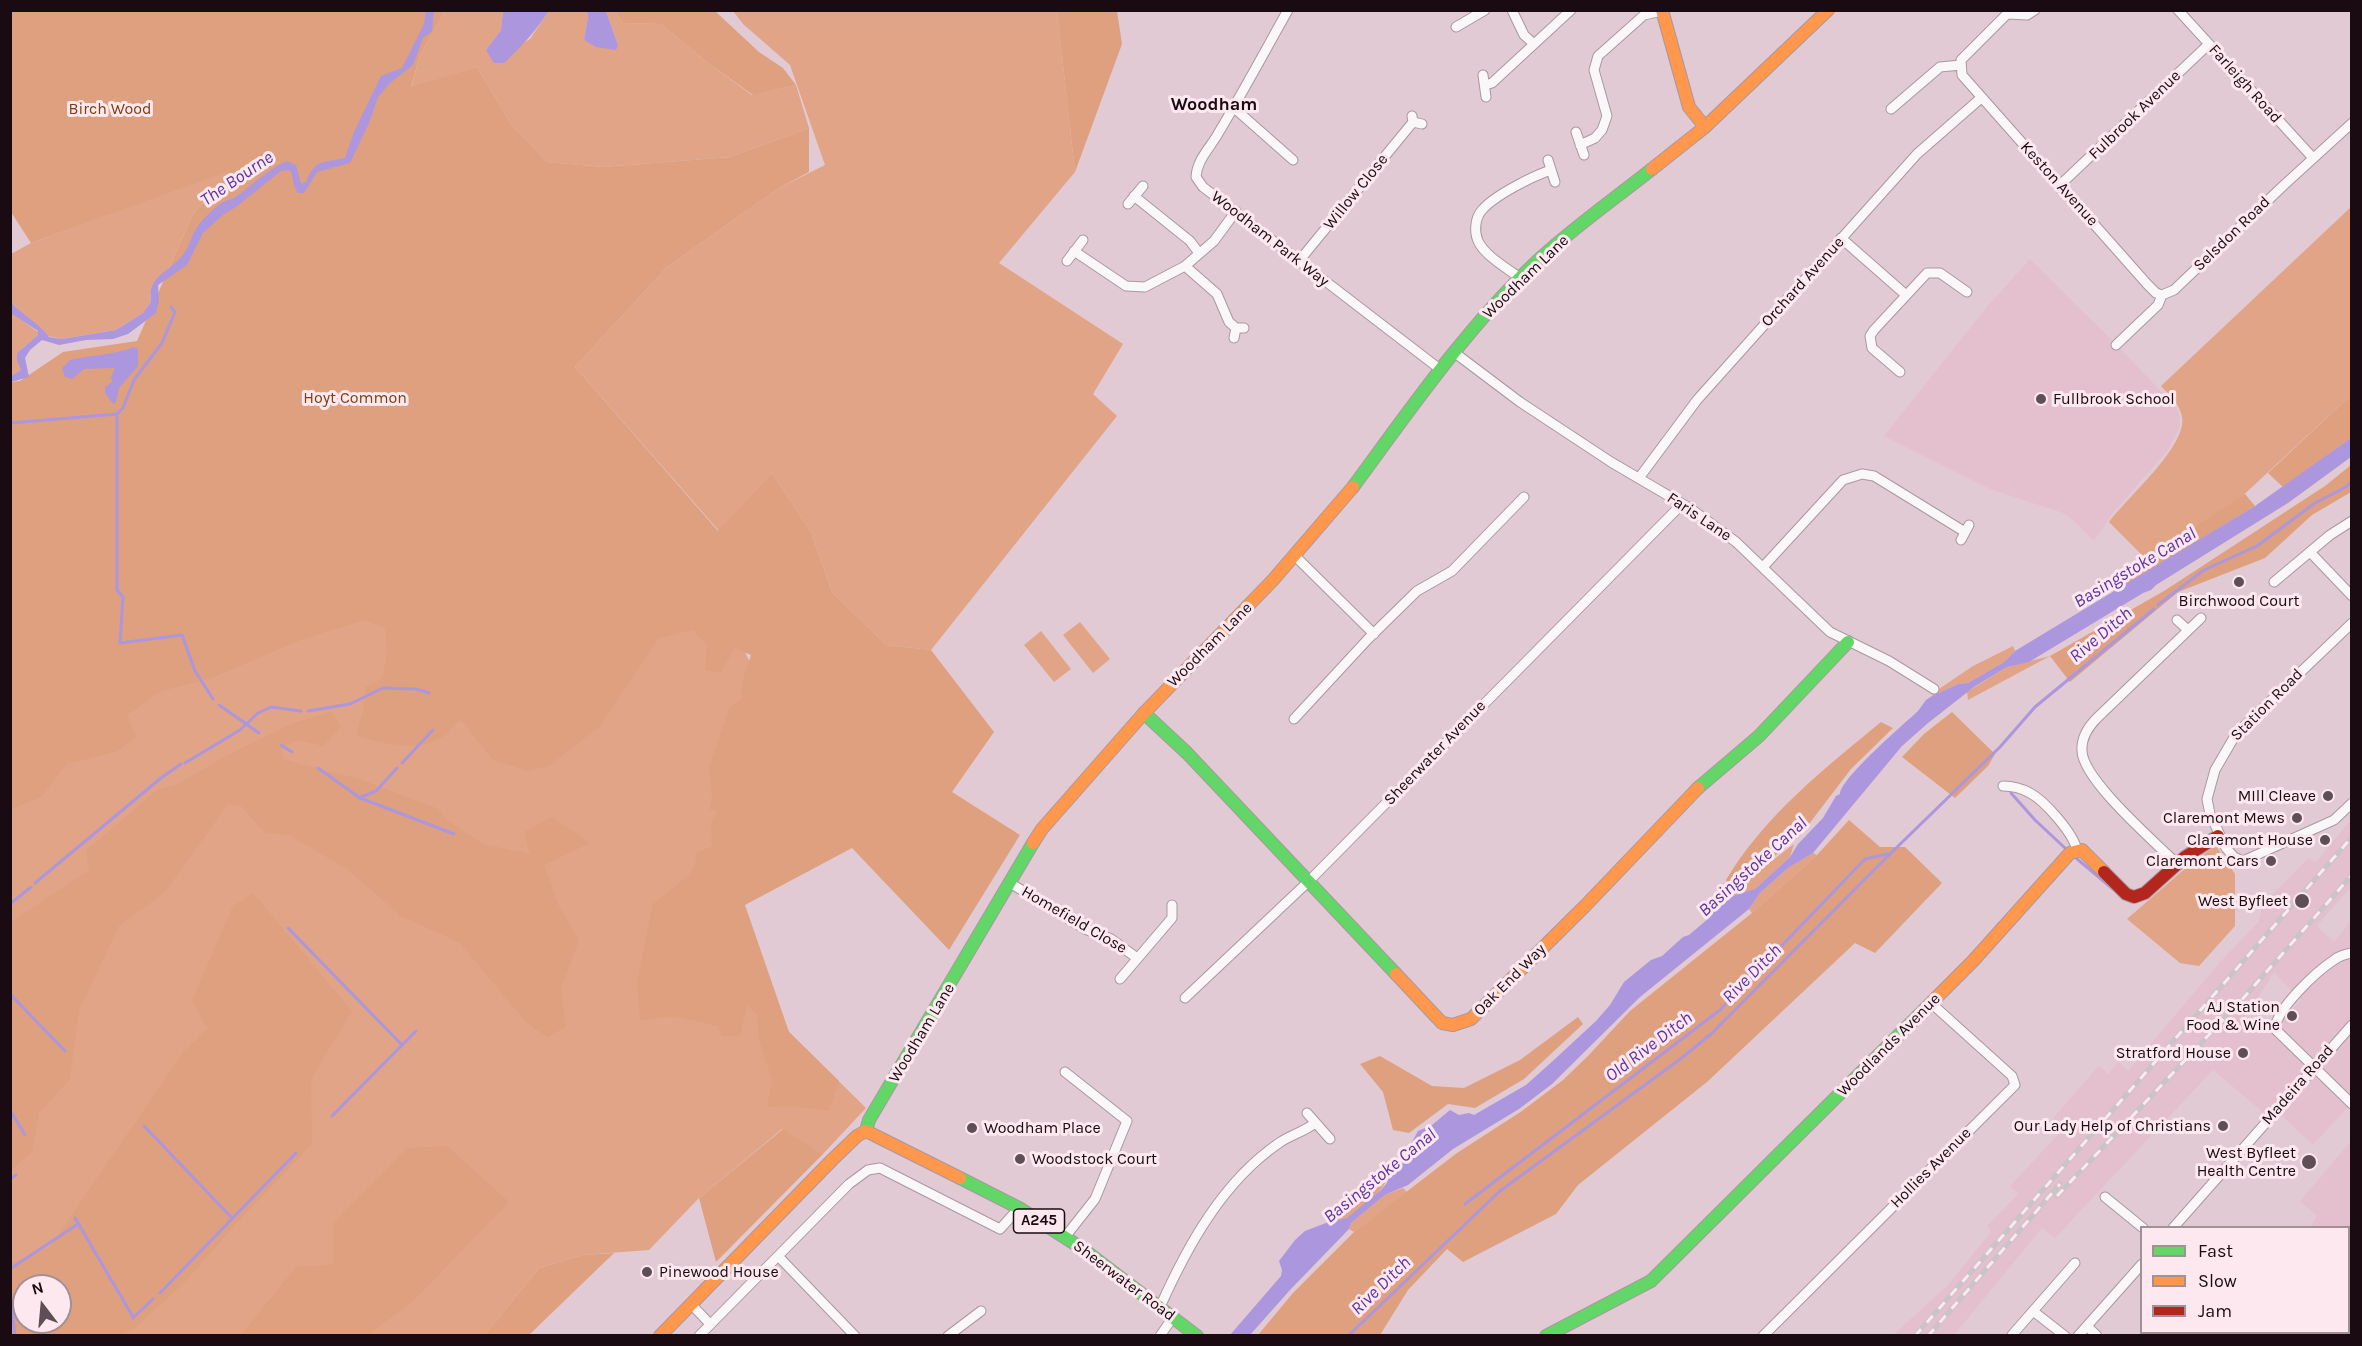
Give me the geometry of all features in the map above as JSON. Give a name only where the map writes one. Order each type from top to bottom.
[{"type":"main road","name":"Woodham Lane","points":[[660,1335],[832,1160],[857,1136],[866,1131],[869,1120],[1042,830],[1144,713],[1258,596],[1344,500],[1441,370],[1489,311],[1520,278],[1585,222],[1706,127],[1750,82],[1828,10]]},
{"type":"main road","points":[[1662,11],[1689,107],[1706,127]]},
{"type":"main road","name":"Oak End Way","points":[[1144,713],[1187,753],[1442,1023],[1453,1025],[1471,1019],[1585,906],[1703,783],[1758,736],[1848,642]]},
{"type":"main road","points":[[2077,849],[2083,851],[2126,894],[2132,897],[2143,895],[2176,863],[2218,836]]},
{"type":"main road","name":"Woodlands Avenue","points":[[1546,1335],[1651,1281],[1973,962],[2067,856],[2077,849]]},
{"type":"main road","name":"Sheerwater Road","points":[[866,1131],[1019,1208],[1065,1237],[1197,1335]]},
{"type":"street","name":"Woodham Park Way","points":[[1288,10],[1219,133],[1202,158],[1196,169],[1196,177],[1203,187],[1441,370]]},
{"type":"street","points":[[1459,22],[1485,10]]},
{"type":"street","points":[[1512,10],[1524,35],[1534,44]]},
{"type":"street","points":[[1486,97],[1484,80],[1492,83],[1571,10]]},
{"type":"street","points":[[1891,109],[1940,67],[1960,67],[1961,60],[2010,12],[2027,15],[2035,10]]},
{"type":"street","name":"Farleigh Road","points":[[2178,10],[2313,158]]},
{"type":"street","points":[[1580,145],[1595,138],[1602,130],[1607,116],[1594,70],[1598,56],[1644,15],[1662,11]]},
{"type":"street","name":"Fulbrook Avenue","points":[[2060,185],[2209,44]]},
{"type":"street","name":"Keston Avenue","points":[[1960,67],[1967,82],[2146,284],[2162,295]]},
{"type":"street","name":"Orchard Avenue","points":[[1639,478],[1697,400],[1841,238],[1917,154],[1982,98]]},
{"type":"street","points":[[1233,107],[1293,160]]},
{"type":"street","name":"Willow Close","points":[[1299,261],[1416,120]]},
{"type":"street","name":"Selsdon Road","points":[[2116,345],[2158,305],[2162,295],[2174,290],[2352,123]]},
{"type":"street","points":[[1576,132],[1584,155]]},
{"type":"street","points":[[1520,278],[1482,247],[1476,234],[1476,222],[1485,207],[1550,165],[1555,182]]},
{"type":"street","points":[[1143,186],[1131,200],[1190,242],[1199,252]]},
{"type":"street","points":[[1074,251],[1125,285],[1134,288],[1154,284],[1185,266],[1214,241],[1236,211]]},
{"type":"street","points":[[1841,238],[1906,295]]},
{"type":"street","points":[[1067,261],[1083,240]]},
{"type":"street","points":[[1185,266],[1217,294],[1229,322],[1238,332]]},
{"type":"street","points":[[1900,373],[1872,348],[1870,336],[1927,273],[1940,273],[1967,292]]},
{"type":"street","name":"Faris Lane","points":[[1455,353],[1469,366],[1520,402],[1682,504],[1736,542],[1830,632],[1889,661],[1934,688]]},
{"type":"street","points":[[1763,567],[1843,480],[1862,474],[1874,476],[1965,532]]},
{"type":"street","points":[[1293,719],[1418,591],[1452,571],[1524,497]]},
{"type":"street","name":"Sheerwater Avenue","points":[[1185,999],[1309,881],[1682,504]]},
{"type":"street","points":[[2274,582],[2352,521]]},
{"type":"street","points":[[2310,552],[2352,596]]},
{"type":"street","points":[[1294,555],[1374,634]]},
{"type":"street","points":[[2176,863],[2095,780],[2086,766],[2082,748],[2086,731],[2097,718],[2201,618]]},
{"type":"street","points":[[2177,620],[2188,630]]},
{"type":"street","name":"Station Road","points":[[2352,623],[2236,734],[2211,780],[2207,799],[2218,836],[2234,857],[2243,861],[2334,820],[2352,803]]},
{"type":"street","points":[[2003,786],[2017,787],[2034,796],[2066,828],[2077,849]]},
{"type":"street","name":"Homefield Close","points":[[1010,882],[1085,929],[1111,939],[1137,958]]},
{"type":"street","name":"Homefield Close","points":[[1120,978],[1172,918],[1173,905]]},
{"type":"street","points":[[2352,953],[2339,957],[2320,971],[2294,998],[2276,1023],[2277,1033],[2352,1104]]},
{"type":"street","name":"Hollies Avenue","points":[[1763,1335],[2014,1086],[2016,1082],[2012,1076],[1931,1003]]},
{"type":"street","name":"Madeira Road","points":[[2177,1226],[2352,1025]]},
{"type":"street","points":[[1065,1072],[1128,1121],[1095,1199],[1065,1237]]},
{"type":"street","points":[[1307,1113],[1330,1139]]},
{"type":"street","points":[[1160,1307],[1184,1255],[1235,1182],[1278,1143],[1305,1131],[1315,1123]]},
{"type":"street","points":[[699,1335],[849,1184],[868,1170],[880,1168],[1000,1229],[1019,1208]]},
{"type":"street","points":[[2105,1197],[2142,1226]]},
{"type":"street","points":[[2114,1220],[2122,1211]]},
{"type":"street","points":[[778,1256],[855,1335]]},
{"type":"street","points":[[2012,1335],[2075,1263]]},
{"type":"street","points":[[2078,1335],[2140,1266]]},
{"type":"street","points":[[691,1304],[710,1324]]},
{"type":"street","points":[[948,1335],[981,1311]]},
{"type":"street","points":[[2033,1311],[2065,1335]]},
{"type":"street","points":[[1160,1335],[1173,1317]]},
{"type":"street","points":[[2087,1326],[2097,1335]]},
{"type":"shaded area","points":[[426,11],[434,11],[432,31],[423,38],[413,65],[390,83],[378,97],[369,123],[350,163],[317,172],[304,193],[298,193],[296,190],[290,170],[281,171],[224,214],[203,233],[187,265],[158,285],[159,300],[156,313],[128,334],[113,339],[86,340],[59,345],[42,340],[30,350],[25,358],[29,377],[11,382],[11,376],[21,370],[17,353],[38,335],[38,331],[12,314],[11,302],[49,337],[62,339],[116,330],[143,313],[151,302],[152,286],[155,281],[182,256],[197,227],[217,206],[235,197],[267,172],[287,161],[296,165],[301,184],[306,182],[313,169],[321,163],[345,158],[354,132],[381,76],[402,68],[424,24]]},
{"type":"shaded area","points":[[445,11],[503,11],[501,30],[486,50],[513,54],[521,44],[530,39],[549,11],[587,12],[584,40],[618,45],[606,11],[615,11],[623,23],[661,24],[752,95],[796,85],[809,128],[730,157],[603,167],[547,162],[511,124],[477,67],[411,88],[420,55]]},
{"type":"shaded area","points":[[503,11],[549,11],[539,26],[504,63],[494,63],[486,50],[501,30]]},
{"type":"shaded area","points":[[582,11],[606,11],[618,45],[616,50],[596,47],[584,40],[588,17],[587,12]]},
{"type":"shaded area","points":[[733,11],[1057,11],[1075,172],[999,263],[1123,344],[1093,394],[1117,416],[931,650],[886,645],[832,592],[811,532],[772,473],[719,531],[575,367],[667,267],[779,188],[825,165],[790,65],[743,24]]},
{"type":"shaded area","points":[[228,171],[192,216],[169,268],[150,295],[151,302],[143,313],[116,330],[62,339],[43,335],[11,302],[11,254],[31,243]]},
{"type":"shaded area","points":[[2351,207],[2351,395],[2237,501],[2147,560],[2109,522],[2166,456],[2176,442],[2181,429],[2182,417],[2179,408],[2161,386]]},
{"type":"shaded area","name":"Fullbrook School","points":[[2030,259],[2112,340],[2177,408],[2179,414],[2180,427],[2167,451],[2112,514],[2094,541],[2063,513],[1990,489],[1884,436],[1986,308]]},
{"type":"shaded area","points":[[10,312],[38,332],[38,335],[17,353],[21,370],[11,376]]},
{"type":"shaded area","points":[[134,347],[138,349],[138,366],[119,388],[116,402],[113,404],[105,393],[105,387],[112,382],[111,377],[115,368],[84,369],[72,379],[65,377],[62,368],[70,360],[119,352]]},
{"type":"shaded area","name":"Basingstoke Canal","points":[[2351,438],[2351,457],[2288,503],[2151,590],[2029,662],[2007,667],[1974,687],[1928,723],[1902,746],[1813,853],[1788,868],[1760,893],[1749,909],[1640,997],[1552,1084],[1519,1109],[1453,1149],[1408,1185],[1385,1195],[1351,1223],[1349,1229],[1250,1335],[1230,1335],[1281,1276],[1279,1261],[1295,1240],[1305,1231],[1347,1218],[1381,1190],[1387,1183],[1390,1172],[1401,1162],[1418,1131],[1432,1125],[1450,1110],[1459,1115],[1469,1113],[1474,1115],[1526,1085],[1596,1021],[1610,1005],[1624,982],[1651,960],[1662,956],[1683,937],[1689,935],[1709,918],[1719,904],[1732,896],[1755,889],[1790,857],[1798,844],[1823,818],[1851,776],[1874,751],[1918,711],[1926,700],[1958,684],[1968,683],[2004,662],[2015,651],[2255,506]]},
{"type":"shaded area","points":[[694,551],[753,668],[815,777],[691,930],[866,1108],[823,1154],[782,1129],[699,1198],[649,1250],[583,1255],[539,1268],[485,1335],[11,1335],[10,719],[375,604]]},
{"type":"shaded area","points":[[1080,622],[1110,659],[1093,673],[1063,635]]},
{"type":"shaded area","points":[[1041,631],[1071,669],[1054,682],[1024,645]]},
{"type":"shaded area","points":[[2013,646],[2015,651],[2004,662],[1968,683],[1958,684],[1932,696],[1933,693],[1973,666]]},
{"type":"shaded area","points":[[2050,656],[1968,700],[1967,692],[2007,667]]},
{"type":"shaded area","points":[[2351,820],[2351,887],[2317,926],[2334,942],[2351,921],[2351,1110],[2348,1107],[2313,1145],[2272,1107],[2265,1114],[2213,1070],[2055,1238],[2042,1228],[1954,1335],[1892,1336],[1948,1285],[1991,1232],[1987,1226],[2018,1194],[2010,1186],[2064,1128],[2053,1118],[2099,1066],[2108,1074],[2118,1062],[2128,1071],[2220,962],[2259,921],[2262,905],[2308,858],[2316,862]],"holes":[[[2274,973],[2301,1000],[2268,1034],[2255,1026],[2252,1029],[2244,1019]]]},
{"type":"shaded area","points":[[1794,844],[1790,857],[1755,889],[1732,896],[1731,892]]},
{"type":"shaded area","points":[[2216,846],[2235,874],[2235,926],[2199,966],[2180,963],[2127,919],[2195,860]]},
{"type":"shaded area","points":[[1813,853],[1817,855],[1752,913],[1749,909],[1760,893],[1788,868]]},
{"type":"shaded area","points":[[2351,1141],[2351,1295],[2350,1226],[2311,1226],[2317,1216],[2300,1201]]},
{"type":"shaded area","points":[[1388,1170],[1390,1172],[1384,1185],[1368,1203],[1347,1218],[1326,1223]]},
{"type":"shaded area","points":[[1403,1188],[1407,1192],[1354,1232],[1349,1229],[1351,1223],[1385,1195]]},
{"type":"green space","name":"Hoyt Common","points":[[11,11],[445,11],[420,55],[411,87],[477,67],[511,124],[547,162],[603,167],[730,157],[809,128],[809,172],[779,188],[667,267],[575,367],[718,531],[772,473],[811,532],[832,592],[886,645],[931,650],[994,732],[952,792],[1020,835],[949,950],[852,848],[745,905],[789,1032],[839,1081],[829,1111],[794,1106],[767,1107],[772,1080],[759,1039],[757,1014],[747,1004],[740,1036],[722,1036],[718,1026],[672,1016],[640,1021],[637,982],[653,904],[688,876],[695,866],[696,853],[712,846],[711,823],[718,811],[709,809],[712,797],[709,768],[729,708],[741,699],[743,679],[751,655],[735,648],[720,673],[705,670],[707,645],[693,630],[659,638],[600,726],[549,766],[528,771],[493,760],[460,719],[438,740],[425,744],[399,745],[356,736],[364,707],[365,687],[382,678],[387,655],[385,628],[365,620],[300,640],[212,678],[161,691],[127,715],[136,737],[118,751],[67,764],[41,797],[11,809],[11,382],[20,381],[63,352],[137,341],[192,216],[227,172],[31,243],[11,212]]},
{"type":"green space","points":[[615,11],[715,11],[759,52],[783,68],[796,85],[753,95],[707,62],[661,24],[623,23]]},
{"type":"green space","points":[[1057,11],[1117,11],[1122,44],[1075,172]]},
{"type":"green space","points":[[2351,395],[2351,438],[2283,487],[2268,473]]},
{"type":"green space","points":[[2351,465],[2351,492],[2312,515],[2265,558],[2178,592],[2070,682],[2050,656],[2164,591],[2325,486]]},
{"type":"green space","points":[[2245,494],[2255,506],[2113,593],[2115,579]]},
{"type":"green space","points":[[332,712],[341,727],[323,746],[297,740],[281,749],[283,759],[362,780],[436,808],[446,819],[483,844],[530,854],[524,832],[552,817],[590,843],[544,865],[559,906],[579,940],[561,988],[566,1027],[547,1037],[527,1023],[460,943],[401,916],[347,869],[289,835],[265,833],[241,806],[228,804],[165,892],[119,926],[79,1010],[70,1079],[39,1113],[32,1152],[11,1170],[11,922],[89,870],[86,851],[158,789],[176,785],[226,756],[293,723]]},
{"type":"green space","points":[[1952,712],[1995,754],[1988,766],[1955,798],[1902,757],[1924,734]]},
{"type":"green space","points":[[1881,722],[1893,728],[1851,769],[1799,837],[1730,890],[1726,880],[1758,835],[1796,795]]},
{"type":"green space","points":[[1849,820],[1880,847],[1905,847],[1942,883],[1875,953],[1855,943],[1707,1082],[1578,1185],[1556,1214],[1463,1262],[1447,1249],[1408,1290],[1380,1335],[1258,1335],[1293,1293],[1354,1232],[1457,1153],[1522,1111],[1563,1080],[1630,1011],[1752,913],[1817,855]]},
{"type":"green space","points":[[253,893],[352,1011],[311,1079],[312,1144],[245,1214],[184,1283],[138,1325],[122,1335],[11,1335],[11,1263],[50,1247],[184,1051],[208,1029],[192,1001],[233,906]]},
{"type":"green space","points":[[1578,1017],[1583,1024],[1524,1079],[1475,1108],[1448,1104],[1409,1133],[1393,1130],[1383,1092],[1360,1064],[1380,1056],[1432,1086],[1464,1088],[1520,1060]]},
{"type":"green space","points":[[783,1129],[823,1154],[716,1262],[699,1198]]},
{"type":"green space","points":[[447,1146],[509,1202],[413,1301],[367,1335],[241,1335],[296,1267],[333,1264],[333,1224],[407,1148]]},
{"type":"green space","points":[[614,1253],[529,1335],[485,1335],[539,1268],[583,1255]]},
{"type":"waterway","points":[[10,423],[117,414],[123,408],[134,380],[162,343],[175,312],[171,307]]},
{"type":"waterway","points":[[117,414],[117,590],[123,597],[120,643],[182,635],[195,671],[213,699]]},
{"type":"waterway","name":"Rive Ditch","points":[[2158,605],[2204,570],[2257,546],[2315,503],[2346,487],[2352,481]]},
{"type":"waterway","name":"Rive Ditch","points":[[1348,1336],[1500,1191],[1711,1034],[2000,747],[2035,707],[2154,609]]},
{"type":"waterway","points":[[308,711],[350,704],[383,688],[416,689],[429,693]]},
{"type":"waterway","points":[[219,705],[259,733]]},
{"type":"waterway","points":[[185,763],[240,730],[258,713],[271,707],[301,711]]},
{"type":"waterway","points":[[402,763],[433,730]]},
{"type":"waterway","points":[[281,745],[292,752]]},
{"type":"waterway","points":[[35,883],[181,764]]},
{"type":"waterway","points":[[318,768],[360,798],[454,834]]},
{"type":"waterway","points":[[359,798],[376,791],[397,768]]},
{"type":"waterway","points":[[2011,793],[2065,848]]},
{"type":"waterway","name":"Old Rive Ditch","points":[[1465,1204],[1720,1010],[1865,859],[1888,854]]},
{"type":"waterway","points":[[2076,858],[2113,889]]},
{"type":"waterway","points":[[10,904],[31,887]]},
{"type":"waterway","points":[[288,928],[402,1045]]},
{"type":"waterway","points":[[10,994],[65,1051]]},
{"type":"waterway","points":[[332,1116],[416,1031]]},
{"type":"waterway","points":[[10,1110],[25,1135]]},
{"type":"waterway","points":[[144,1126],[232,1218]]},
{"type":"waterway","points":[[160,1293],[296,1153]]},
{"type":"waterway","points":[[10,1179],[16,1175]]},
{"type":"waterway","points":[[75,1218],[133,1317]]},
{"type":"waterway","points":[[10,1269],[78,1224]]},
{"type":"waterway","points":[[10,1289],[15,1336]]},
{"type":"waterway","points":[[133,1318],[153,1299]]},
{"type":"railway","points":[[1915,1336],[2352,837]]},
{"type":"railway","points":[[2057,1196],[2238,1004],[2352,875]]},
{"type":"railway","points":[[1928,1336],[2060,1184]]},
{"type":"traffic: fast","points":[[1353,487],[1461,344],[1509,289],[1562,239],[1652,169]]},
{"type":"traffic: fast","points":[[1698,788],[1759,736],[1848,642]]},
{"type":"traffic: fast","points":[[1144,713],[1187,753],[1396,974]]},
{"type":"traffic: fast","points":[[866,1131],[869,1120],[1033,843]]},
{"type":"traffic: fast","points":[[1546,1336],[1651,1281],[1930,1004]]},
{"type":"traffic: fast","points":[[960,1178],[1019,1208],[1083,1249],[1197,1336]]},
{"type":"traffic: slow","points":[[1662,10],[1689,107],[1705,127]]},
{"type":"traffic: slow","points":[[1652,169],[1705,127],[1828,10]]},
{"type":"traffic: slow","points":[[1033,843],[1042,829],[1144,713],[1273,580],[1353,487]]},
{"type":"traffic: slow","points":[[1396,974],[1442,1023],[1453,1025],[1471,1019],[1585,906],[1698,788]]},
{"type":"traffic: slow","points":[[1930,1004],[1973,961],[2070,853],[2082,850],[2104,872]]},
{"type":"traffic: slow","points":[[660,1336],[832,1160],[857,1136],[866,1131],[960,1178]]},
{"type":"traffic: jam","points":[[2104,872],[2126,894],[2134,897],[2145,893],[2185,857],[2218,836]]},
{"type":"place","name":"Fullbrook School","points":[[2041,399]]},
{"type":"place","name":"Birchwood Court","points":[[2239,582]]},
{"type":"place","name":"MIll Cleave","points":[[2328,796]]},
{"type":"place","name":"Claremont Mews","points":[[2297,818]]},
{"type":"place","name":"Claremont House","points":[[2325,840]]},
{"type":"place","name":"Claremont Cars","points":[[2271,861]]},
{"type":"place","name":"West Byfleet","points":[[2302,901]]},
{"type":"place","name":"AJ Station Food & Wine","points":[[2292,1016]]},
{"type":"place","name":"Stratford House","points":[[2243,1053]]},
{"type":"place","name":"Our Lady Help of Christians","points":[[2223,1126]]},
{"type":"place","name":"Woodham Place","points":[[972,1128]]},
{"type":"place","name":"Woodstock Court","points":[[1020,1159]]},
{"type":"place","name":"West Byfleet Health Centre","points":[[2309,1162]]},
{"type":"place","name":"Pinewood House","points":[[647,1272]]},
{"type":"district","name":"Woodham","points":[[1214,105]]},
{"type":"park label","name":"Birch Wood","points":[[110,109]]},
{"type":"water label","name":"The Bourne","points":[[237,179]]}]
